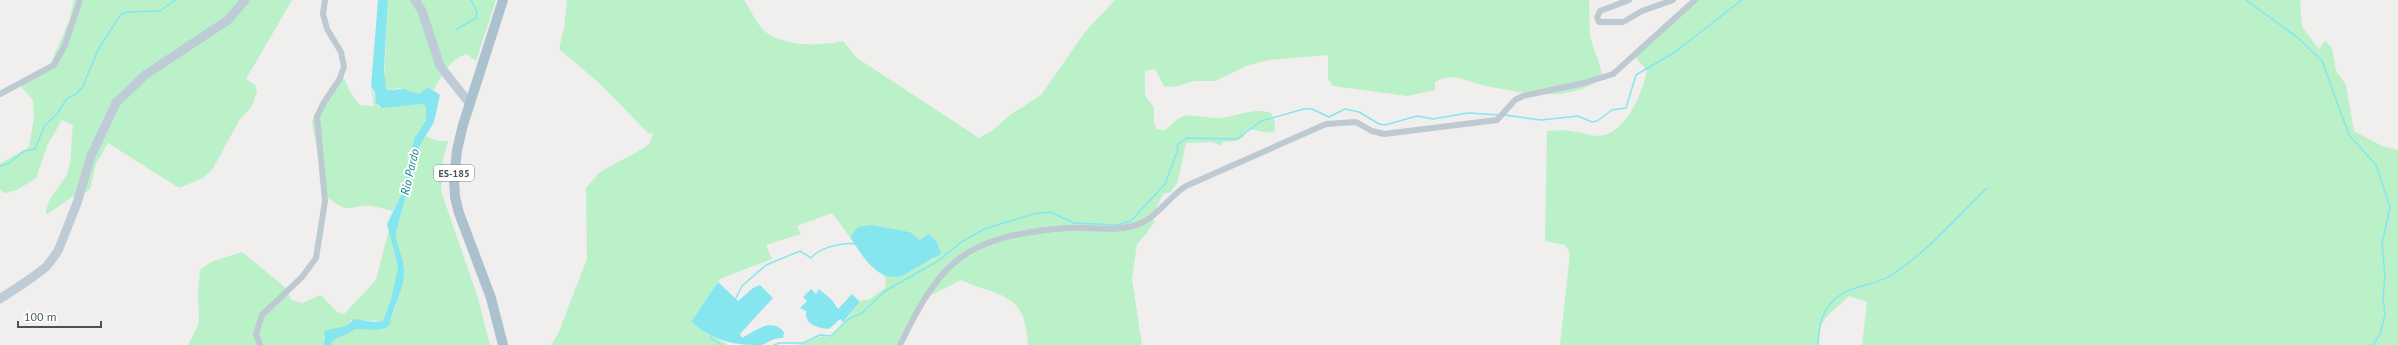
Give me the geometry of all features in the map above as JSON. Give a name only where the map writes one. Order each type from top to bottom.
[{"type":"main road","name":"ES-185","points":[[503,0],[457,150],[454,179],[455,197],[463,227],[491,298],[503,345]]},
{"type":"street","points":[[0,94],[54,65],[65,45],[80,0]]},
{"type":"street","points":[[0,299],[19,288],[38,273],[58,251],[77,203],[91,156],[116,103],[145,75],[228,20],[245,0]]},
{"type":"street","points":[[260,345],[256,334],[262,315],[302,278],[316,258],[325,201],[318,117],[323,104],[339,80],[343,71],[344,59],[327,29],[323,14],[325,0]]},
{"type":"street","points":[[415,0],[422,11],[440,66],[470,104]]},
{"type":"street","points":[[1629,0],[1600,10],[1597,18],[1599,22],[1623,22],[1642,11],[1673,0]]},
{"type":"street","points":[[900,345],[926,293],[954,262],[983,244],[1008,236],[1067,228],[1109,229],[1133,226],[1155,214],[1175,193],[1186,186],[1326,124],[1343,121],[1356,122],[1372,131],[1384,134],[1497,120],[1511,103],[1523,96],[1584,83],[1613,74],[1695,0]]},
{"type":"green space","points":[[74,0],[292,0],[246,79],[255,85],[257,92],[251,108],[240,119],[212,170],[203,178],[179,188],[108,143],[96,164],[90,189],[85,193],[75,195],[46,215],[49,202],[67,174],[70,163],[73,125],[62,120],[47,146],[36,178],[17,190],[5,193],[0,190],[0,164],[29,147],[34,118],[33,100],[19,84],[49,67],[69,21]]},
{"type":"green space","points":[[388,0],[496,0],[476,61],[467,54],[461,56],[447,68],[434,90],[428,87],[419,94],[399,88],[388,90],[384,83]]},
{"type":"green space","points":[[567,0],[744,0],[763,30],[775,38],[804,44],[824,44],[843,41],[857,58],[979,138],[993,130],[1010,115],[1041,95],[1085,32],[1115,0],[1589,0],[1590,37],[1600,66],[1602,78],[1589,86],[1575,91],[1560,94],[1544,94],[1512,91],[1453,77],[1435,82],[1435,90],[1407,96],[1333,86],[1328,79],[1328,55],[1269,60],[1249,65],[1215,81],[1195,81],[1173,87],[1164,86],[1155,69],[1145,71],[1145,95],[1154,108],[1154,123],[1157,129],[1165,130],[1177,119],[1187,116],[1219,118],[1265,111],[1271,113],[1275,123],[1275,131],[1245,131],[1244,137],[1236,141],[1223,142],[1222,146],[1212,142],[1186,143],[1178,181],[1171,192],[1163,194],[1151,219],[1155,221],[1137,244],[1132,279],[1142,345],[1028,345],[1026,327],[1022,315],[1016,305],[999,294],[961,280],[927,297],[907,323],[897,345],[797,345],[823,336],[829,337],[837,331],[861,301],[870,299],[885,288],[886,279],[882,275],[898,276],[910,272],[935,259],[920,240],[910,232],[871,225],[853,233],[850,237],[832,213],[797,226],[801,234],[766,245],[772,259],[720,279],[691,322],[728,345],[551,345],[558,334],[587,259],[586,188],[600,172],[644,148],[650,143],[653,132],[649,134],[598,82],[559,49],[564,28]]},
{"type":"green space","points":[[1693,0],[2300,0],[2302,27],[2319,49],[2325,40],[2332,48],[2336,71],[2346,85],[2354,131],[2382,146],[2398,150],[2398,345],[1862,345],[1867,302],[1849,296],[1831,312],[1823,322],[1820,328],[1818,345],[1560,345],[1570,253],[1565,245],[1545,241],[1547,131],[1570,131],[1598,136],[1608,134],[1617,129],[1637,101],[1645,80],[1647,71],[1634,55]]},
{"type":"green space","points":[[342,74],[350,92],[360,105],[374,106],[371,86],[378,107],[421,104],[426,106],[426,120],[414,139],[403,191],[393,211],[368,206],[345,208],[328,198],[321,196],[321,170],[312,123],[314,115]]},
{"type":"green space","points":[[425,136],[439,141],[448,141],[443,160],[441,191],[478,298],[490,345],[330,345],[338,338],[355,329],[380,329],[388,326],[390,323],[398,298],[404,271],[396,232],[420,145]]},
{"type":"green space","points":[[389,229],[398,267],[391,299],[383,321],[351,320],[346,326],[326,330],[323,345],[188,345],[199,323],[198,290],[200,270],[211,262],[242,252],[286,288],[291,300],[302,303],[321,295],[337,312],[344,314],[376,280]]},
{"type":"water","name":"Rio Pardo","points":[[378,0],[388,0],[384,69],[386,88],[388,90],[404,89],[419,94],[428,87],[440,95],[434,122],[420,145],[396,232],[404,265],[404,277],[390,324],[383,329],[378,330],[355,329],[338,338],[330,345],[323,345],[325,338],[324,332],[326,330],[346,326],[354,319],[374,322],[383,321],[391,299],[398,267],[387,224],[403,191],[414,139],[426,120],[426,106],[421,104],[382,108],[376,103],[375,93],[371,86]]},
{"type":"water","points":[[871,225],[910,232],[920,240],[929,234],[937,242],[941,254],[902,276],[893,277],[885,275],[871,266],[850,237],[858,227]]},
{"type":"water","points":[[718,282],[738,301],[753,288],[760,285],[773,298],[740,334],[742,338],[768,325],[779,328],[784,332],[783,338],[760,345],[740,344],[715,337],[691,322]]},
{"type":"water","points":[[811,289],[816,294],[819,289],[832,300],[838,309],[852,294],[860,302],[843,322],[840,319],[829,329],[821,328],[810,323],[807,320],[806,311],[800,308],[807,301],[803,297]]},
{"type":"waterway","points":[[0,166],[8,164],[24,151],[35,149],[45,125],[58,113],[67,98],[75,95],[82,88],[98,50],[121,14],[128,12],[160,11],[175,0]]},
{"type":"waterway","points":[[457,29],[476,18],[477,12],[471,0]]},
{"type":"waterway","points":[[1505,115],[1541,120],[1578,116],[1592,122],[1597,121],[1612,110],[1626,108],[1636,75],[1675,52],[1742,0]]},
{"type":"waterway","points":[[2246,0],[2298,38],[2322,61],[2349,135],[2376,165],[2390,207],[2382,244],[2385,275],[2383,297],[2385,315],[2380,334],[2373,345]]},
{"type":"waterway","points":[[774,345],[779,343],[803,343],[820,335],[831,336],[847,320],[862,313],[885,291],[938,261],[960,243],[984,229],[1033,214],[1050,212],[1074,223],[1118,225],[1131,221],[1165,184],[1178,149],[1177,145],[1187,138],[1237,139],[1261,121],[1304,109],[1312,109],[1329,117],[1345,109],[1359,112],[1379,124],[1385,125],[1417,116],[1433,119],[1468,113],[1499,115]]},
{"type":"waterway","points":[[1818,345],[1823,316],[1833,301],[1847,291],[1886,278],[1906,265],[1942,233],[1987,188]]},
{"type":"waterway","points":[[735,300],[742,286],[766,265],[800,251],[811,258],[820,251],[832,246],[857,244]]},
{"type":"waterway","points":[[712,335],[711,338],[721,345]]}]
